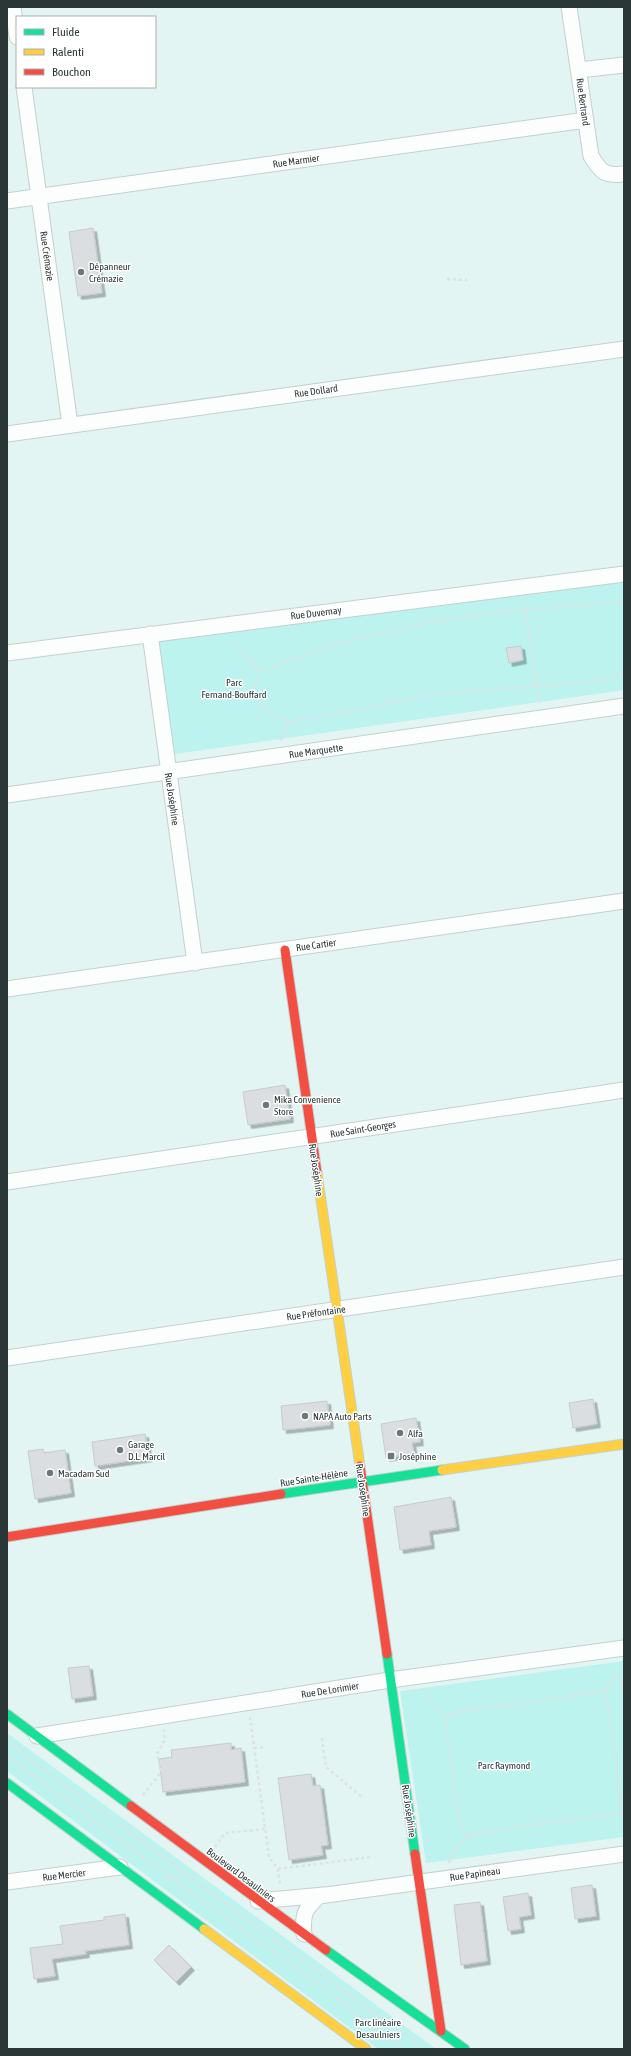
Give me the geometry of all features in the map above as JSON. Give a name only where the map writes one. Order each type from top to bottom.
[{"type":"street","points":[[13,7],[16,30]]},
{"type":"street","name":"Rue Bertrand","points":[[569,7],[591,156],[601,171],[612,176],[624,174]]},
{"type":"street","points":[[579,70],[624,65]]},
{"type":"street","name":"Rue Crémazie","points":[[24,88],[70,425]]},
{"type":"street","name":"Rue Marmier","points":[[7,201],[586,120]]},
{"type":"street","name":"Rue Dollard","points":[[7,434],[624,349]]},
{"type":"street","name":"Rue Duvernay","points":[[7,653],[624,574]]},
{"type":"street","name":"Rue Joséphine","points":[[150,634],[195,963]]},
{"type":"street","name":"Rue Marquette","points":[[7,795],[624,706]]},
{"type":"street","name":"Rue Cartier","points":[[7,989],[624,901]]},
{"type":"street","name":"Rue Joséphine","points":[[285,950],[441,2031]]},
{"type":"street","name":"Rue Saint-Georges","points":[[7,1182],[624,1090]]},
{"type":"street","name":"Rue Préfontaine","points":[[7,1358],[624,1267]]},
{"type":"street","name":"Rue Sainte-Hélène","points":[[7,1536],[362,1481],[624,1444]]},
{"type":"street","name":"Rue De Lorimier","points":[[38,1736],[390,1680],[624,1648]]},
{"type":"street","name":"Boulevard Desaulniers","points":[[7,1714],[258,1901],[465,2049]]},
{"type":"street","points":[[7,1783],[366,2049]]},
{"type":"street","name":"Rue Papineau","points":[[304,1934],[302,1919],[308,1906],[319,1896],[624,1854]]},
{"type":"street","name":"Rue Mercier","points":[[7,1882],[120,1867]]},
{"type":"street","name":"Rue Papineau","points":[[258,1901],[326,1895]]},
{"type":"path","points":[[447,279],[467,280]]},
{"type":"path","points":[[522,587],[542,717]]},
{"type":"path","points":[[260,671],[335,644],[437,621],[498,612],[624,602]]},
{"type":"path","points":[[219,626],[260,671]]},
{"type":"path","points":[[260,671],[254,689],[261,706],[277,718],[289,721],[332,716],[447,693],[605,679],[624,673]]},
{"type":"path","points":[[274,757],[289,721]]},
{"type":"path","points":[[420,1676],[430,1702],[444,1714],[462,1835],[623,1814],[606,1691],[615,1676],[621,1677],[624,1695]]},
{"type":"path","points":[[444,1714],[606,1691]]},
{"type":"path","points":[[248,1703],[269,1857],[278,1869],[282,1898]]},
{"type":"path","points":[[133,1808],[161,1772],[157,1754],[165,1740],[163,1716]]},
{"type":"path","points":[[322,1738],[326,1766],[362,1797]]},
{"type":"path","points":[[7,1742],[189,1875],[368,2009],[425,2049]]},
{"type":"path","points":[[254,1748],[264,1747]]},
{"type":"path","points":[[7,1756],[314,1980],[403,2049]]},
{"type":"path","points":[[204,1861],[225,1834],[265,1829]]},
{"type":"path","points":[[443,1878],[455,1848],[472,1833]]},
{"type":"path","points":[[278,1869],[370,1857]]},
{"type":"path","points":[[141,1883],[216,1870]]},
{"type":"green space","name":"Parc Fernand-Bouffard","points":[[624,579],[624,690],[168,755],[156,639]]},
{"type":"green space","name":"Parc Raymond","points":[[624,1661],[624,1837],[426,1863],[400,1691]]},
{"type":"green space","name":"Parc linéaire Desaulniers","points":[[7,1733],[436,2049],[378,2049],[7,1771]]},
{"type":"building","points":[[93,228],[102,293],[78,296],[69,232]]},
{"type":"building","points":[[521,646],[523,660],[509,663],[506,648]]},
{"type":"building","name":"Mika Convenience Store","points":[[285,1085],[290,1119],[248,1125],[243,1092]]},
{"type":"building","points":[[593,1399],[597,1424],[573,1428],[569,1403]]},
{"type":"building","name":"NAPA Auto Parts","points":[[327,1401],[330,1425],[283,1430],[281,1406]]},
{"type":"building","name":"Alfa","points":[[416,1418],[420,1442],[412,1443],[414,1453],[386,1458],[381,1424]]},
{"type":"building","name":"Garage D.L. Marcil","points":[[145,1434],[149,1458],[95,1466],[92,1442]]},
{"type":"building","name":"Macadam Sud","points":[[43,1449],[44,1453],[65,1450],[71,1493],[35,1499],[28,1451]]},
{"type":"building","points":[[451,1497],[456,1527],[429,1531],[431,1545],[400,1550],[394,1507]]},
{"type":"building","points":[[89,1666],[93,1696],[72,1699],[68,1668]]},
{"type":"building","points":[[231,1743],[231,1750],[241,1748],[245,1782],[163,1792],[159,1759],[172,1757],[171,1750]]},
{"type":"building","points":[[311,1774],[313,1786],[320,1785],[328,1845],[321,1846],[323,1855],[289,1860],[278,1778]]},
{"type":"building","points":[[592,1885],[596,1916],[575,1919],[571,1888]]},
{"type":"building","points":[[528,1893],[531,1915],[519,1917],[521,1929],[508,1931],[503,1897]]},
{"type":"building","points":[[480,1902],[487,1961],[461,1965],[454,1905]]},
{"type":"building","points":[[125,1914],[129,1945],[85,1951],[86,1954],[52,1959],[55,1976],[34,1979],[30,1948],[63,1944],[60,1926],[104,1920],[104,1917]]},
{"type":"building","points":[[169,1945],[191,1967],[176,1982],[154,1960]]},
{"type":"traffic: fast","points":[[281,1494],[442,1470]]},
{"type":"traffic: fast","points":[[387,1654],[415,1854]]},
{"type":"traffic: fast","points":[[7,1714],[131,1806]]},
{"type":"traffic: fast","points":[[7,1783],[204,1929]]},
{"type":"traffic: fast","points":[[326,1950],[465,2049]]},
{"type":"traffic: slow","points":[[317,1173],[360,1466]]},
{"type":"traffic: slow","points":[[442,1470],[624,1444]]},
{"type":"traffic: slow","points":[[204,1929],[366,2049]]},
{"type":"traffic: jam","points":[[285,950],[317,1173]]},
{"type":"traffic: jam","points":[[360,1466],[387,1654]]},
{"type":"traffic: jam","points":[[7,1537],[281,1494]]},
{"type":"traffic: jam","points":[[131,1806],[326,1950]]},
{"type":"traffic: jam","points":[[415,1854],[441,2031]]},
{"type":"place","name":"Dépanneur Crémazie","points":[[81,272]]},
{"type":"place","name":"Mika Convenience Store","points":[[266,1105]]},
{"type":"place","name":"NAPA Auto Parts","points":[[305,1416]]},
{"type":"place","name":"Alfa","points":[[400,1433]]},
{"type":"place","name":"Garage D.L. Marcil","points":[[120,1450]]},
{"type":"place","name":"Joséphine","points":[[391,1456]]},
{"type":"place","name":"Macadam Sud","points":[[50,1473]]}]
